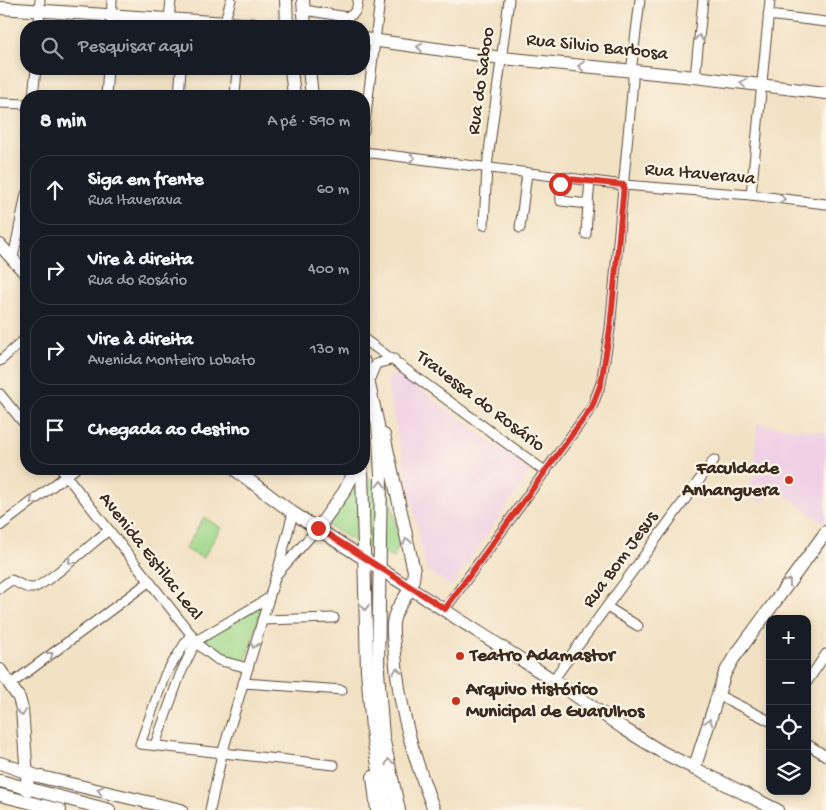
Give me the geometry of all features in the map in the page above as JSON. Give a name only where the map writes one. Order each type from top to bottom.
[{"type":"main road","points":[[286,0],[287,20]]},
{"type":"main road","points":[[0,8],[40,5],[107,20]]},
{"type":"main road","points":[[304,5],[305,20]]},
{"type":"main road","points":[[140,20],[173,20]]},
{"type":"main road","name":"Rua Silvio Barbosa","points":[[370,40],[502,58],[632,70],[826,93]]},
{"type":"main road","points":[[292,75],[293,90]]},
{"type":"main road","points":[[310,75],[311,90]]},
{"type":"main road","points":[[0,245],[20,267]]},
{"type":"main road","points":[[370,387],[378,425],[381,475],[379,568],[372,671],[383,737],[399,810]]},
{"type":"main road","points":[[378,425],[386,440],[414,571],[411,589],[395,615],[393,624],[397,675],[411,747],[434,810]]},
{"type":"main road","points":[[242,475],[293,513],[445,609],[626,730],[694,769],[777,810]]},
{"type":"main road","points":[[318,528],[344,492],[353,475]]},
{"type":"main road","points":[[362,475],[364,558],[372,671],[372,763],[377,810]]},
{"type":"main road","points":[[694,769],[718,695],[733,659],[826,532]]},
{"type":"main road","points":[[0,670],[11,684],[22,709],[28,790]]},
{"type":"main road","points":[[373,740],[387,810]]},
{"type":"main road","points":[[0,763],[26,773],[181,810]]},
{"type":"main road","points":[[0,781],[109,810]]},
{"type":"main road","points":[[0,795],[60,810]]},
{"type":"street","points":[[111,20],[112,0]]},
{"type":"street","points":[[169,19],[171,0]]},
{"type":"street","points":[[225,20],[231,0]]},
{"type":"street","points":[[304,5],[347,17],[353,15],[357,9],[358,0]]},
{"type":"street","points":[[370,40],[380,0]]},
{"type":"street","name":"Rua do Saboo","points":[[484,225],[487,167],[509,0]]},
{"type":"street","points":[[445,609],[592,407],[601,383],[610,329],[633,80],[632,70],[640,0]]},
{"type":"street","points":[[695,77],[703,0]]},
{"type":"street","points":[[751,195],[770,0]]},
{"type":"street","points":[[39,20],[40,5]]},
{"type":"street","points":[[768,15],[826,22]]},
{"type":"street","points":[[34,90],[35,75]]},
{"type":"street","points":[[106,90],[108,75]]},
{"type":"street","points":[[179,90],[181,75]]},
{"type":"street","points":[[235,90],[237,75]]},
{"type":"street","points":[[367,90],[368,75]]},
{"type":"street","points":[[0,103],[20,104]]},
{"type":"street","name":"Rua Itaverava","points":[[370,153],[560,178],[751,195],[826,204]]},
{"type":"street","points":[[520,228],[527,173]]},
{"type":"street","points":[[560,178],[561,201],[588,204]]},
{"type":"street","points":[[586,234],[590,181]]},
{"type":"street","points":[[13,258],[20,224]]},
{"type":"street","name":"Travessa do Rosário","points":[[370,342],[546,472]]},
{"type":"street","points":[[0,361],[20,343]]},
{"type":"street","name":"Travessa do Rosário","points":[[370,379],[376,364],[394,359]]},
{"type":"street","points":[[0,394],[20,419]]},
{"type":"street","name":"Rua Bom Jesus","points":[[553,680],[714,460]]},
{"type":"street","points":[[0,526],[60,475]]},
{"type":"street","name":"Avenida Estilac Leal","points":[[65,475],[193,638],[218,660],[248,668]]},
{"type":"street","points":[[210,810],[222,754],[293,513]]},
{"type":"street","points":[[276,575],[318,528]]},
{"type":"street","points":[[0,588],[11,580],[28,588],[35,588],[108,530]]},
{"type":"street","points":[[11,684],[150,581]]},
{"type":"street","points":[[269,598],[193,638],[165,675],[140,744],[334,765]]},
{"type":"street","points":[[608,606],[638,626]]},
{"type":"street","points":[[262,620],[334,618]]},
{"type":"street","points":[[155,745],[193,638]]},
{"type":"street","points":[[811,676],[826,654]]},
{"type":"street","points":[[244,683],[342,690]]},
{"type":"street","points":[[718,695],[766,719]]},
{"type":"street","points":[[811,747],[826,756]]},
{"type":"shaded area","points":[[397,372],[531,471],[451,587],[426,569],[386,380]]},
{"type":"shaded area","name":"Faculdade Anhanguera","points":[[757,424],[826,432],[826,520],[824,523],[775,488],[763,502],[748,495],[754,473]]},
{"type":"green space","points":[[358,475],[364,475],[387,485],[400,541],[394,558],[359,544],[327,525],[347,499]]},
{"type":"green space","points":[[204,517],[221,528],[203,558],[185,549]]},
{"type":"green space","points":[[263,604],[245,665],[214,654],[200,639]]},
{"type":"place","name":"Faculdade Anhanguera","points":[[789,480]]},
{"type":"place","name":"Teatro Adamastor","points":[[460,656]]},
{"type":"place","name":"Arquivo Histórico Municipal de Guarulhos","points":[[456,701]]},
{"type":"route","points":[[318,528],[445,609],[565,447],[592,407],[601,383],[610,329],[624,185],[560,178],[560,184]]}]
